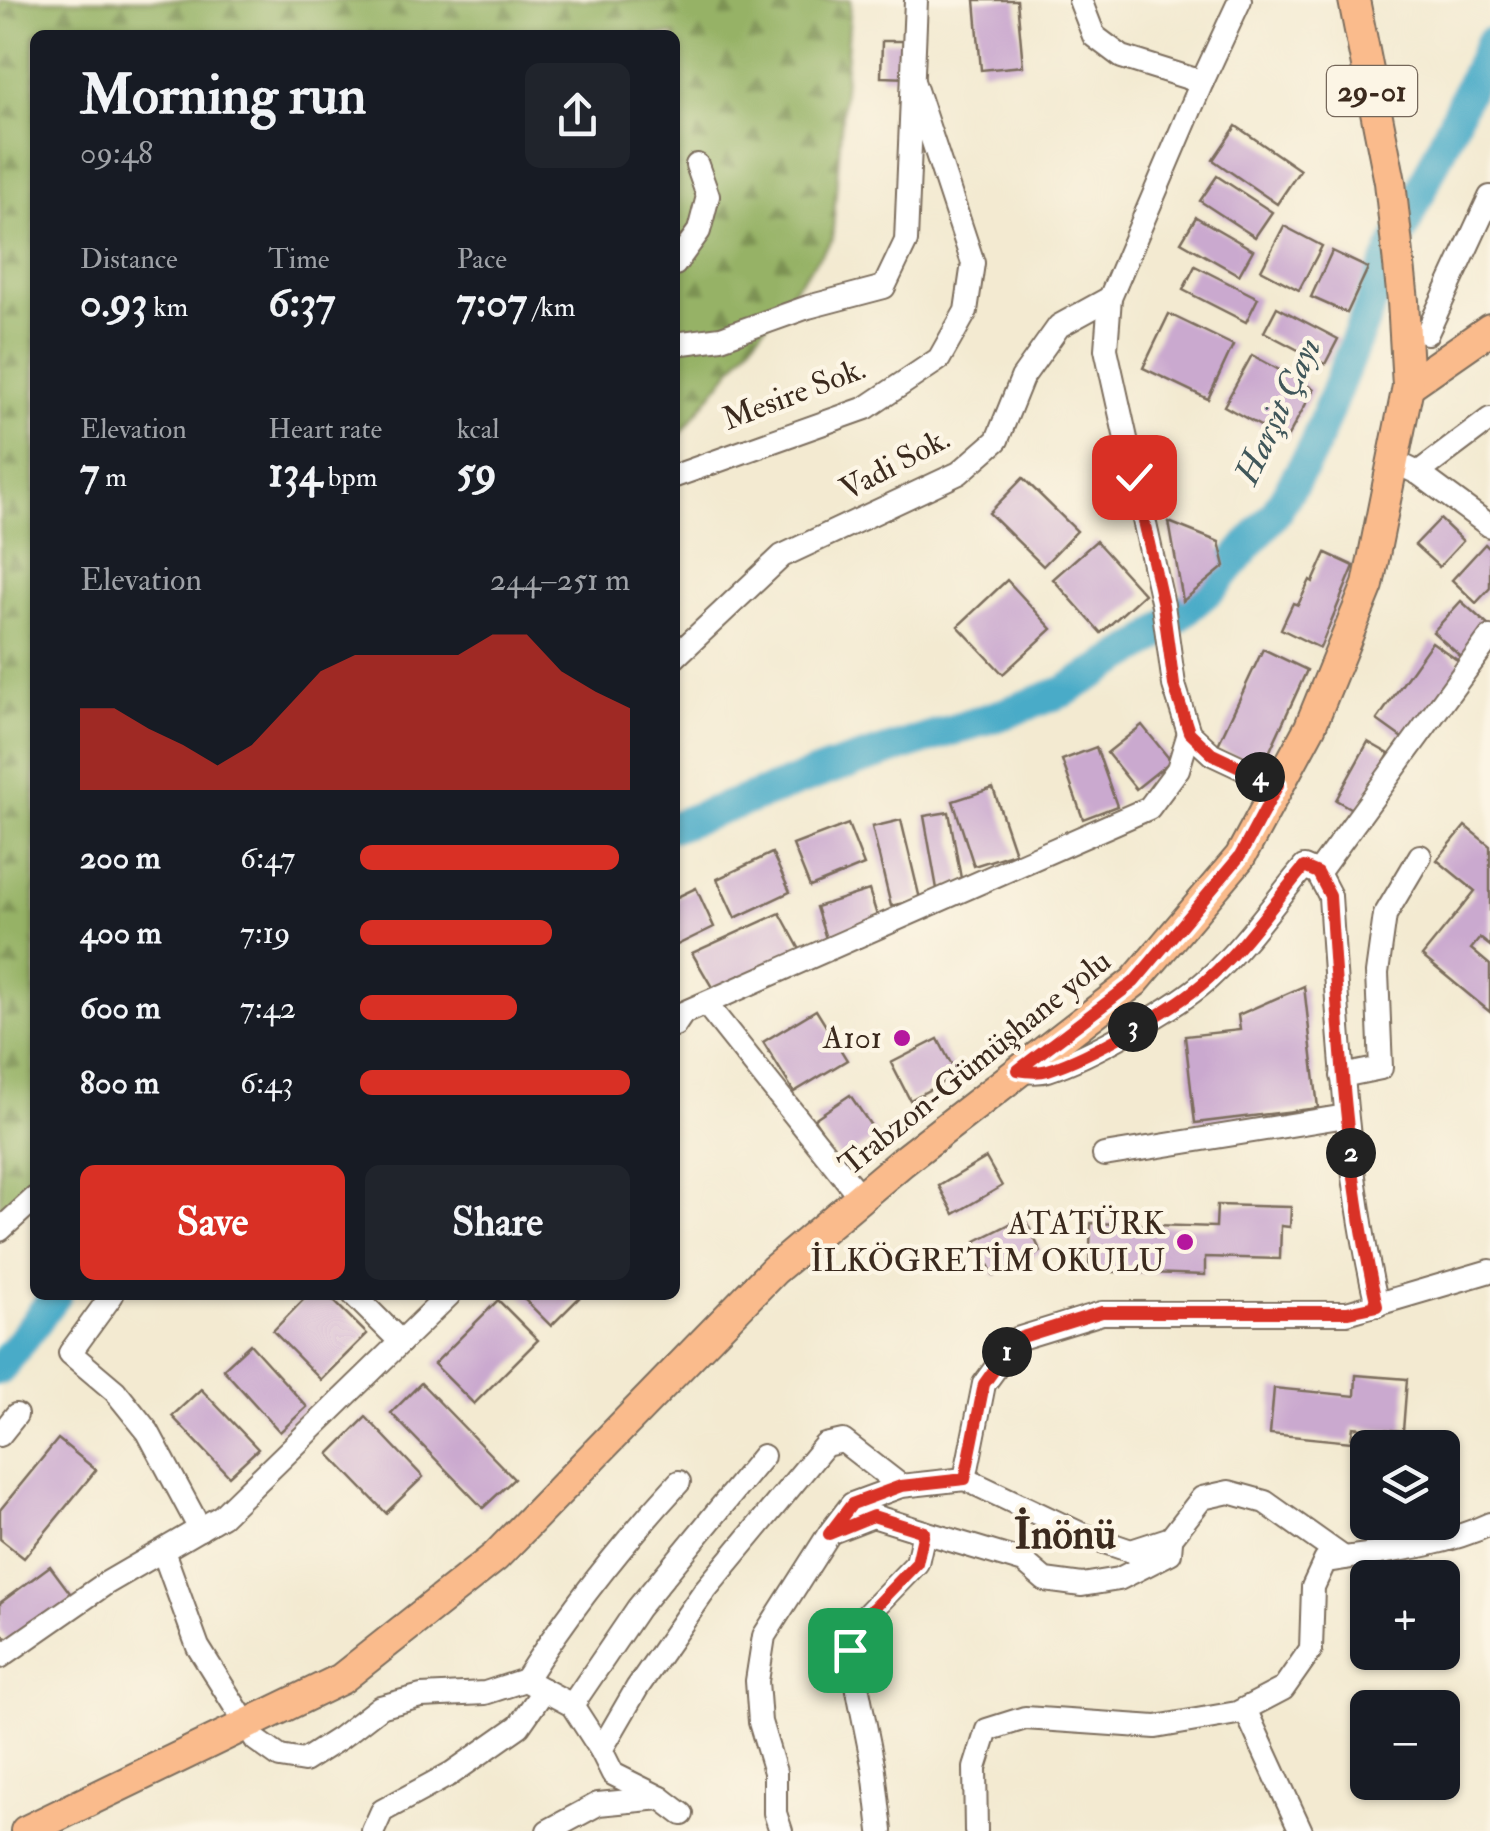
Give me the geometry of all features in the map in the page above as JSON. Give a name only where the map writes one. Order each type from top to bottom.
[{"type":"main road","name":"Trabzon-Gümüşhane yolu","points":[[26,1831],[341,1679],[495,1557],[774,1270],[1018,1070],[1134,982],[1240,856],[1310,727],[1368,585],[1406,467],[1404,300],[1390,182],[1354,0]]},
{"type":"main road","points":[[1408,386],[1490,329]]},
{"type":"street","points":[[680,343],[720,338],[808,307],[884,287],[906,241],[916,0]]},
{"type":"street","points":[[1080,0],[1094,36],[1122,57],[1202,82]]},
{"type":"street","points":[[1240,0],[1110,298],[1106,349],[1163,605],[1174,685],[1189,732],[1212,754],[1278,785]]},
{"type":"street","name":"Mesire Sok.","points":[[680,474],[866,408],[940,358],[966,311],[973,263],[914,84]]},
{"type":"street","points":[[680,257],[700,231],[708,196],[697,165]]},
{"type":"street","points":[[1427,333],[1490,197]]},
{"type":"street","name":"Vadi Sok.","points":[[680,652],[782,556],[959,474],[996,440],[1022,378],[1060,326],[1110,298]]},
{"type":"street","points":[[1490,419],[1406,467],[1490,526]]},
{"type":"street","points":[[1318,873],[1490,636]]},
{"type":"street","points":[[680,1018],[1150,808],[1178,769],[1189,732]]},
{"type":"street","points":[[1342,1076],[1380,1068],[1377,973],[1385,915],[1420,856]]},
{"type":"street","points":[[1018,1070],[1051,1069],[1194,992],[1304,867],[1318,873],[1330,896],[1346,1116],[1365,1255],[1377,1306]]},
{"type":"street","points":[[706,1004],[862,1198]]},
{"type":"street","points":[[1104,1155],[1346,1116]]},
{"type":"street","points":[[0,1230],[30,1203]]},
{"type":"street","points":[[965,1479],[984,1384],[1016,1339],[1102,1312],[1348,1312],[1490,1271]]},
{"type":"street","points":[[108,1300],[70,1352],[115,1391],[148,1432],[200,1529]]},
{"type":"street","points":[[359,1300],[401,1342]]},
{"type":"street","points":[[0,1657],[105,1584],[222,1516],[444,1300]]},
{"type":"street","points":[[0,1436],[16,1415]]},
{"type":"street","points":[[602,1750],[638,1688],[705,1590],[825,1445],[843,1441],[901,1486]]},
{"type":"street","points":[[572,1705],[638,1608],[763,1456]]},
{"type":"street","points":[[781,1831],[775,1812],[775,1772],[760,1722],[757,1681],[764,1636],[852,1504],[901,1486],[965,1479],[1081,1534],[1131,1551],[1172,1538]]},
{"type":"street","points":[[373,1831],[382,1811],[452,1773],[520,1726],[535,1685],[574,1605],[620,1546],[679,1482]]},
{"type":"street","points":[[829,1534],[873,1516],[1024,1562],[1045,1580],[1082,1585],[1119,1579],[1170,1552],[1172,1538],[1202,1498],[1229,1492],[1265,1502],[1344,1558]]},
{"type":"street","points":[[976,1831],[975,1768],[988,1730],[1025,1718],[1156,1727],[1237,1713],[1283,1689],[1311,1649],[1312,1587],[1325,1560],[1410,1548],[1469,1534],[1490,1524]]},
{"type":"street","points":[[880,1831],[874,1770],[850,1650],[855,1627],[917,1563],[924,1532]]},
{"type":"street","points":[[163,1550],[198,1647],[256,1740],[280,1757],[304,1761],[380,1707],[421,1696],[485,1693],[535,1685],[572,1705],[613,1774],[661,1798],[682,1814]]},
{"type":"street","points":[[1245,1709],[1301,1831]]},
{"type":"street","points":[[548,1831],[598,1804],[661,1798]]},
{"type":"green space","points":[[0,0],[851,0],[832,240],[680,435],[680,30],[30,30],[30,1203],[0,1230]]},
{"type":"building","points":[[975,0],[1017,0],[1023,66],[981,70]]},
{"type":"building","points":[[882,41],[912,41],[911,78],[881,77]]},
{"type":"building","points":[[1236,126],[1300,170],[1277,204],[1213,160]]},
{"type":"building","points":[[1217,176],[1272,212],[1255,237],[1200,201]]},
{"type":"building","points":[[1196,217],[1253,250],[1239,275],[1181,242]]},
{"type":"building","points":[[1284,226],[1322,246],[1299,290],[1261,270]]},
{"type":"building","points":[[1332,251],[1368,268],[1347,313],[1311,297]]},
{"type":"building","points":[[1195,266],[1258,298],[1246,322],[1183,290]]},
{"type":"building","points":[[1277,307],[1338,339],[1325,364],[1264,332]]},
{"type":"building","points":[[1169,314],[1233,345],[1208,399],[1143,368]]},
{"type":"building","points":[[1252,355],[1314,389],[1286,440],[1224,406]]},
{"type":"building","points":[[1023,478],[1077,531],[1043,566],[989,513]]},
{"type":"building","points":[[1440,519],[1463,541],[1439,567],[1415,545]]},
{"type":"building","points":[[1169,522],[1219,542],[1225,566],[1183,601]]},
{"type":"building","points":[[1096,541],[1144,594],[1101,633],[1053,579]]},
{"type":"building","points":[[1485,544],[1490,549],[1490,588],[1476,603],[1452,580]]},
{"type":"building","points":[[1326,553],[1354,566],[1320,648],[1281,629],[1293,603],[1298,605],[1310,580],[1313,582]]},
{"type":"building","points":[[1007,580],[1052,629],[1003,674],[958,626]]},
{"type":"building","points":[[1461,601],[1490,627],[1467,662],[1433,632]]},
{"type":"building","points":[[1432,642],[1464,665],[1409,743],[1377,720]]},
{"type":"building","points":[[1263,649],[1307,670],[1262,768],[1217,747]]},
{"type":"building","points":[[1142,725],[1171,761],[1136,789],[1107,753]]},
{"type":"building","points":[[1368,742],[1389,754],[1357,812],[1336,800]]},
{"type":"building","points":[[1096,747],[1117,806],[1083,819],[1062,760]]},
{"type":"building","points":[[993,788],[1015,853],[974,866],[953,801]]},
{"type":"building","points":[[949,812],[962,884],[937,889],[924,816]]},
{"type":"building","points":[[901,820],[920,899],[891,906],[872,827]]},
{"type":"building","points":[[848,824],[864,865],[810,887],[793,845]]},
{"type":"building","points":[[1465,826],[1490,846],[1490,946],[1480,938],[1471,949],[1490,965],[1490,1012],[1422,956],[1475,891],[1437,860]]},
{"type":"building","points":[[772,853],[790,892],[735,918],[717,879]]},
{"type":"building","points":[[696,888],[714,927],[680,944],[680,896]]},
{"type":"building","points":[[869,890],[881,928],[828,945],[816,907]]},
{"type":"building","points":[[780,913],[804,957],[717,996],[692,953]]},
{"type":"building","points":[[1304,986],[1318,1108],[1195,1123],[1185,1036],[1240,1030],[1238,1015]]},
{"type":"building","points":[[816,1010],[847,1060],[794,1092],[763,1042]]},
{"type":"building","points":[[938,1039],[957,1075],[910,1100],[891,1063]]},
{"type":"building","points":[[850,1095],[878,1136],[841,1160],[814,1119]]},
{"type":"building","points":[[986,1158],[1002,1186],[954,1214],[939,1186]]},
{"type":"building","name":"ATATÜRK İLKÖGRETİM OKULU","points":[[1217,1205],[1291,1207],[1290,1227],[1281,1226],[1280,1259],[1205,1257],[1205,1275],[1089,1271],[1091,1223],[1216,1227]]},
{"type":"building","points":[[1024,1217],[1041,1252],[994,1276],[976,1241]]},
{"type":"building","points":[[303,1300],[333,1300],[367,1334],[321,1380],[273,1331]]},
{"type":"building","points":[[498,1300],[538,1340],[474,1404],[434,1364]]},
{"type":"building","points":[[525,1300],[577,1300],[551,1326]]},
{"type":"building","points":[[250,1344],[307,1407],[280,1432],[223,1369]]},
{"type":"building","points":[[1356,1375],[1407,1379],[1403,1430],[1353,1427],[1350,1442],[1270,1434],[1274,1388],[1355,1396]]},
{"type":"building","points":[[421,1383],[514,1479],[483,1508],[391,1413]]},
{"type":"building","points":[[201,1389],[258,1449],[229,1476],[172,1416]]},
{"type":"building","points":[[366,1417],[423,1477],[386,1513],[329,1454]]},
{"type":"building","points":[[58,1439],[96,1470],[24,1558],[0,1539],[0,1510]]},
{"type":"building","points":[[50,1566],[76,1601],[13,1648],[0,1631],[0,1603]]},
{"type":"waterway","name":"Harşit Çayı","points":[[680,824],[830,769],[1065,691],[1147,642],[1213,587],[1276,512],[1311,453],[1388,261],[1490,43]]},
{"type":"waterway","name":"Harşit Çayı","points":[[0,1369],[52,1300]]},
{"type":"place","name":"A101","points":[[902,1038]]},
{"type":"place","name":"ATATÜRK İLKÖGRETİM OKULU","points":[[1185,1242]]},
{"type":"district","name":"İnönü","points":[[1065,1535]]},
{"type":"route","points":[[850,1650],[855,1627],[917,1563],[924,1532],[873,1516],[829,1534],[852,1504],[901,1486],[965,1479],[984,1384],[1016,1339],[1102,1312],[1348,1312],[1377,1306],[1365,1255],[1346,1116],[1330,896],[1318,873],[1304,867],[1194,992],[1051,1069],[1018,1070],[1134,982],[1240,856],[1278,785],[1212,754],[1189,732],[1174,685],[1163,605],[1134,477]]}]
